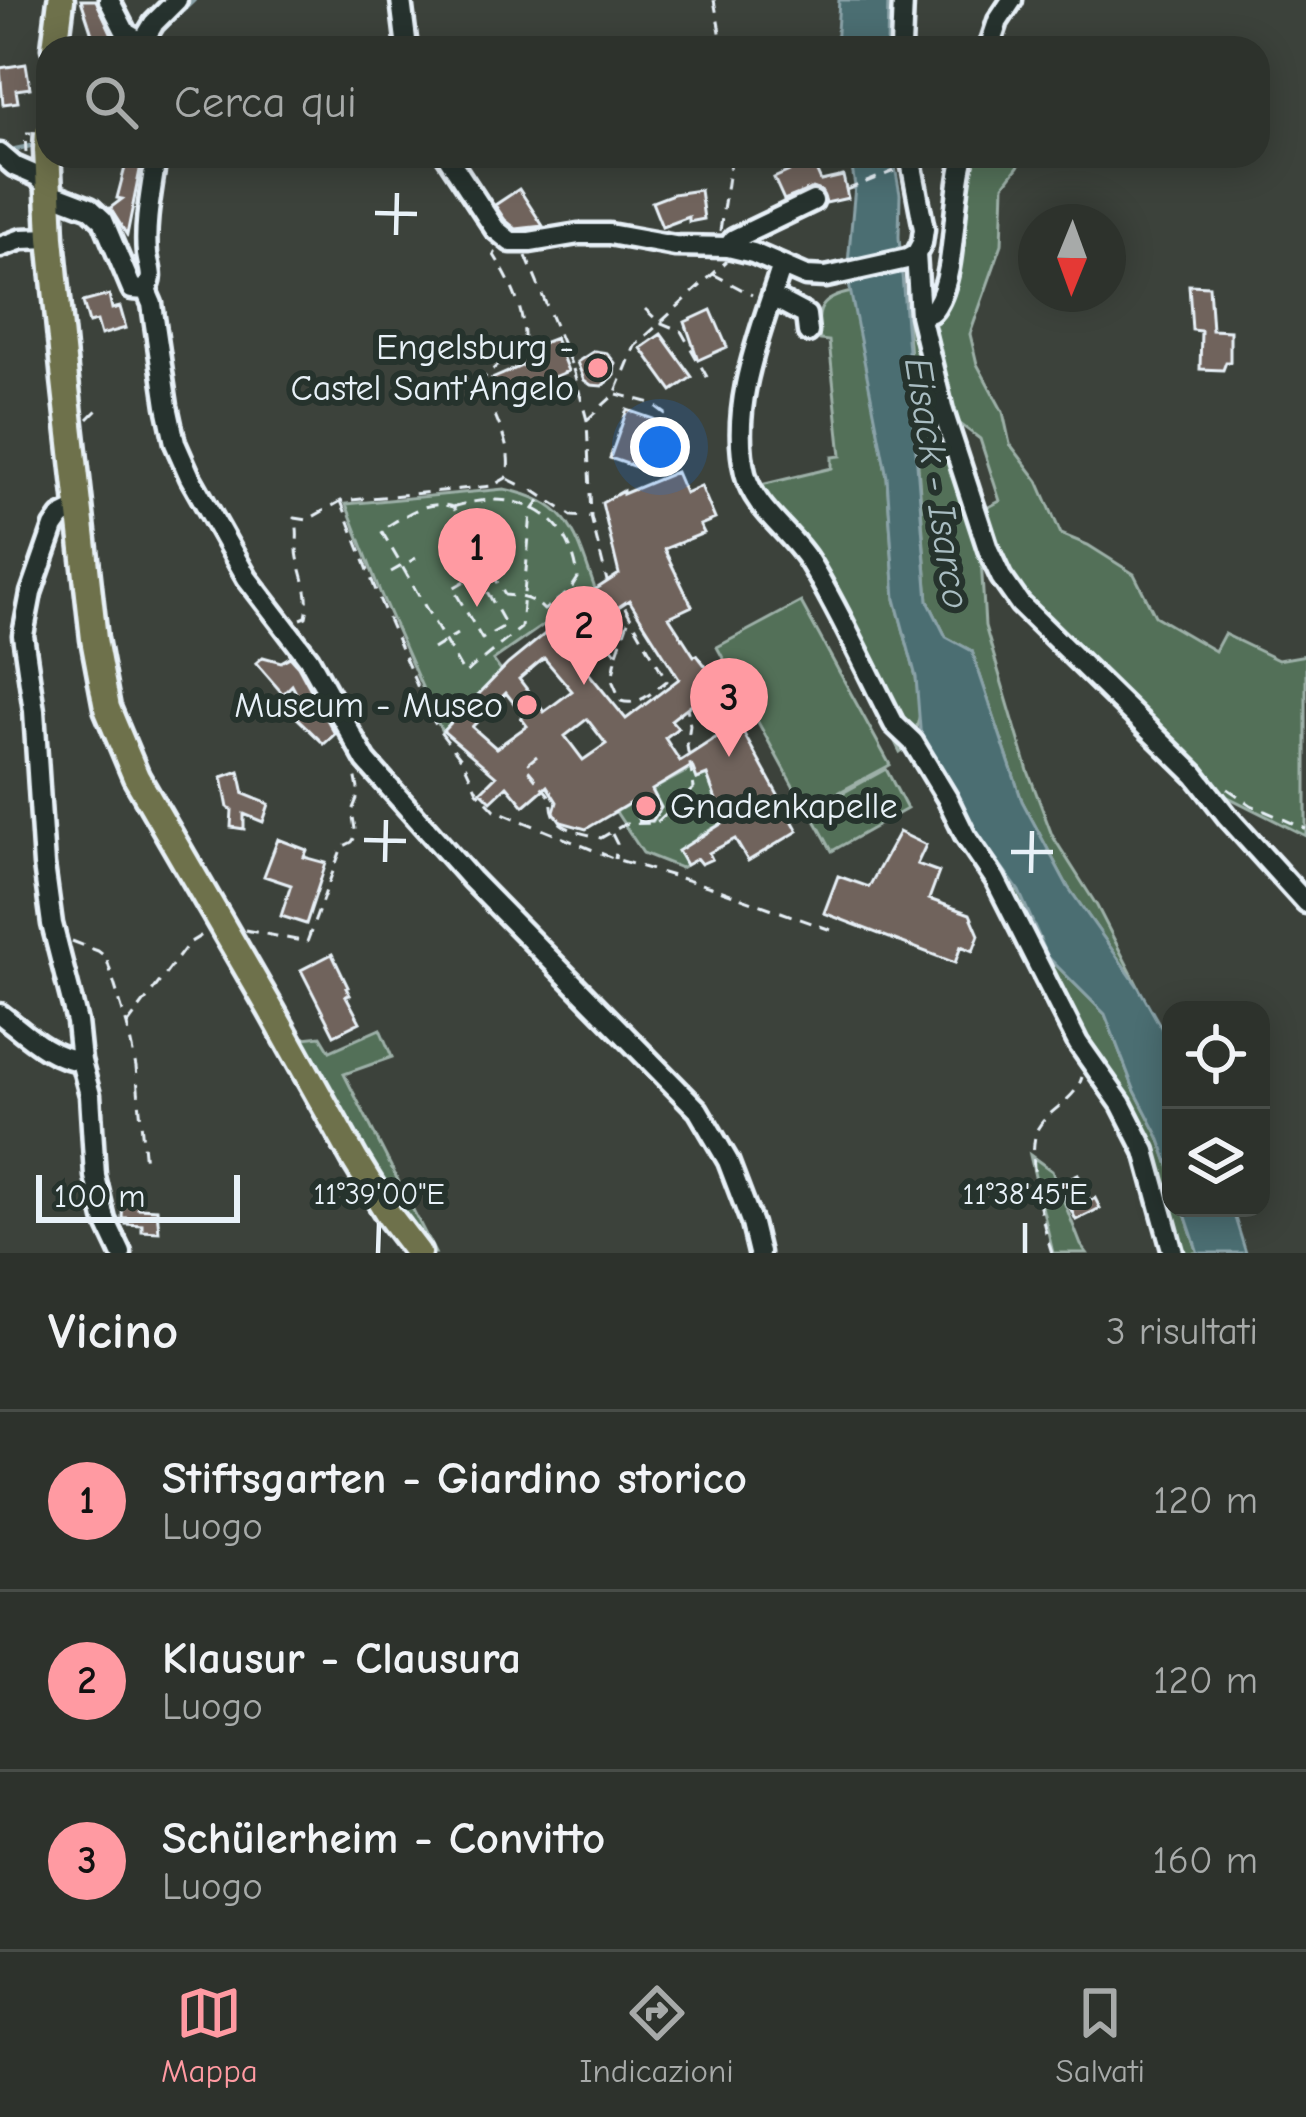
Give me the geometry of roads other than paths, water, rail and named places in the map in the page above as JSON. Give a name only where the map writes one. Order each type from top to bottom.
[{"type":"main road","points":[[53,36],[61,0]]},
{"type":"main road","points":[[44,168],[94,639],[107,708],[136,777],[355,1160],[418,1253]]},
{"type":"street","points":[[109,0],[130,36]]},
{"type":"street","points":[[146,36],[177,0]]},
{"type":"street","points":[[401,0],[406,36]]},
{"type":"street","points":[[902,36],[903,0]]},
{"type":"street","points":[[993,36],[1012,0]]},
{"type":"street","points":[[0,154],[37,176],[56,195],[90,208],[103,220],[132,289],[139,292],[151,286],[147,234],[155,168]]},
{"type":"street","points":[[455,168],[476,202],[512,241],[608,234],[675,246],[728,247],[806,276],[826,277],[911,257],[922,243],[923,229],[908,168]]},
{"type":"street","points":[[920,315],[936,306],[947,277],[961,168]]},
{"type":"street","points":[[728,247],[734,239],[813,201]]},
{"type":"street","points":[[0,247],[22,239],[51,238]]},
{"type":"street","points":[[911,257],[943,410],[1001,577],[1020,604],[1195,776],[1306,903]]},
{"type":"street","points":[[781,268],[744,400],[741,431],[747,480],[754,496],[806,557],[894,724],[914,742],[964,835],[995,879],[1088,1065],[1120,1104],[1145,1151],[1173,1253]]},
{"type":"street","points":[[146,290],[182,460],[247,578],[309,659],[366,760],[471,879],[698,1110],[728,1161],[759,1253]]},
{"type":"street","points":[[772,297],[806,315],[808,332]]},
{"type":"street","points":[[79,508],[61,517],[54,527],[23,635],[34,711],[44,865],[90,1095],[95,1176],[105,1219],[122,1253]]},
{"type":"street","points":[[0,1014],[46,1050],[81,1061]]},
{"type":"water","points":[[839,0],[888,0],[887,36],[837,36]]},
{"type":"water","points":[[852,168],[895,168],[928,601],[946,637],[972,651],[1022,801],[1068,887],[1162,1029],[1162,1146],[1105,1014],[1048,957],[1019,891],[964,814],[921,741],[916,677],[895,599],[887,477],[847,274],[855,186]]},
{"type":"water","points":[[1186,1217],[1235,1217],[1246,1253],[1198,1253]]},
{"type":"waterway","points":[[157,36],[194,0]]},
{"type":"waterway","points":[[6,151],[35,145]]},
{"type":"place","name":"Engelsburg - Castel Sant'Angelo","points":[[598,368]]},
{"type":"place","name":"Stiftsgarten - Giardino storico","points":[[477,607]]},
{"type":"place","name":"Klausur - Clausura","points":[[584,685]]},
{"type":"place","name":"Museum - Museo","points":[[527,705]]},
{"type":"place","name":"Schülerheim - Convitto","points":[[729,757]]},
{"type":"place","name":"Gnadenkapelle","points":[[646,806]]},
{"type":"water label","name":"Eisack - Isarco","points":[[937,483]]}]
